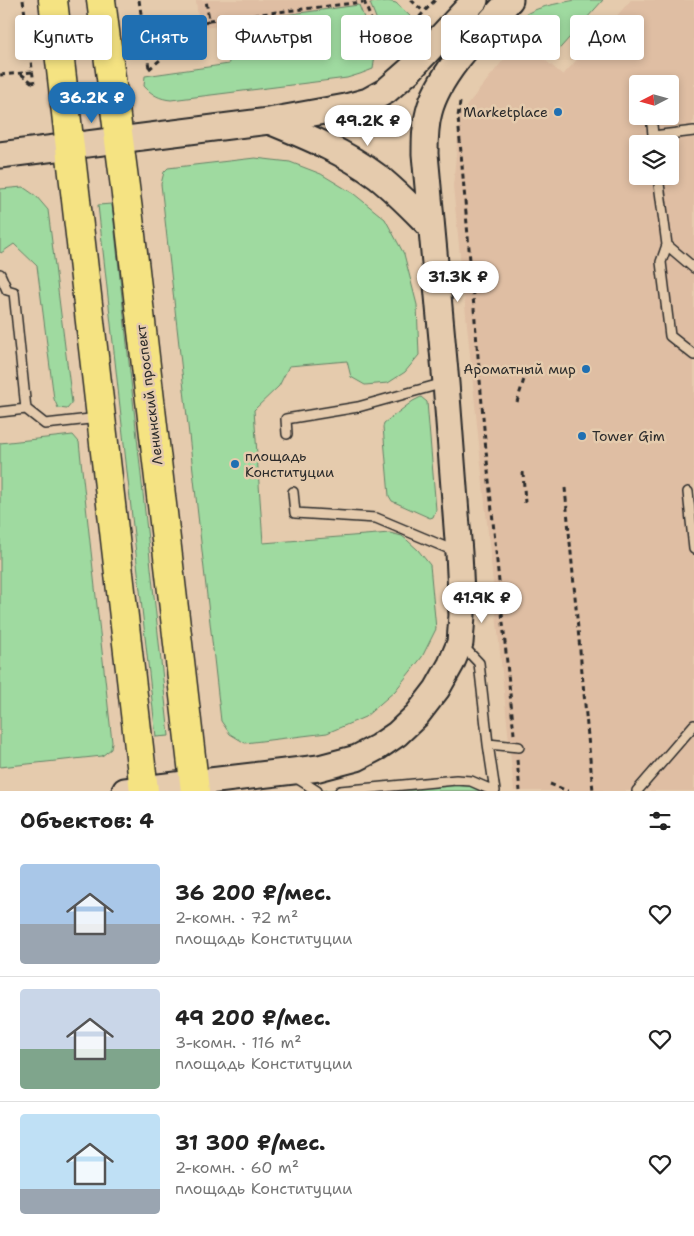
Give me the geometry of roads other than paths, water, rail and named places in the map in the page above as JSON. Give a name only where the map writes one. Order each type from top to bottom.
[{"type":"main road","points":[[53,0],[100,417],[137,790],[195,786],[286,771],[319,768],[357,758],[397,734],[437,690],[451,664],[460,643],[462,615],[459,553],[425,154],[425,128],[429,110],[437,91],[464,51],[510,0]]},
{"type":"main road","name":"Ленинский проспект","points":[[101,0],[195,786]]},
{"type":"main road","points":[[0,155],[269,121],[346,107],[368,101],[386,91],[410,70],[475,0]]},
{"type":"main road","points":[[269,121],[344,155],[396,192],[431,227]]},
{"type":"lane","points":[[652,125],[653,135]]},
{"type":"lane","points":[[676,135],[694,131]]},
{"type":"lane","points":[[659,185],[667,245],[661,262],[670,336],[694,355]]},
{"type":"lane","points":[[667,245],[694,268]]},
{"type":"lane","points":[[0,274],[4,290],[14,292],[26,409]]},
{"type":"lane","points":[[287,434],[286,419],[358,407],[446,383]]},
{"type":"lane","points":[[0,412],[26,409],[45,424],[100,417]]},
{"type":"lane","points":[[293,492],[295,513],[376,518],[459,553]]},
{"type":"lane","points":[[688,492],[694,549]]},
{"type":"lane","points":[[460,643],[479,662],[494,791]]},
{"type":"lane","points":[[637,791],[694,725]]},
{"type":"lane","points":[[488,744],[517,747]]},
{"type":"lane","points":[[286,771],[317,791]]},
{"type":"lane","points":[[340,791],[456,780],[471,781],[494,791]]},
{"type":"place","name":"Marketplace","points":[[558,112]]},
{"type":"place","name":"Ароматный мир","points":[[586,369]]},
{"type":"place","name":"Tower Gim","points":[[582,436]]},
{"type":"place","name":"площадь Конституции","points":[[235,464]]}]
